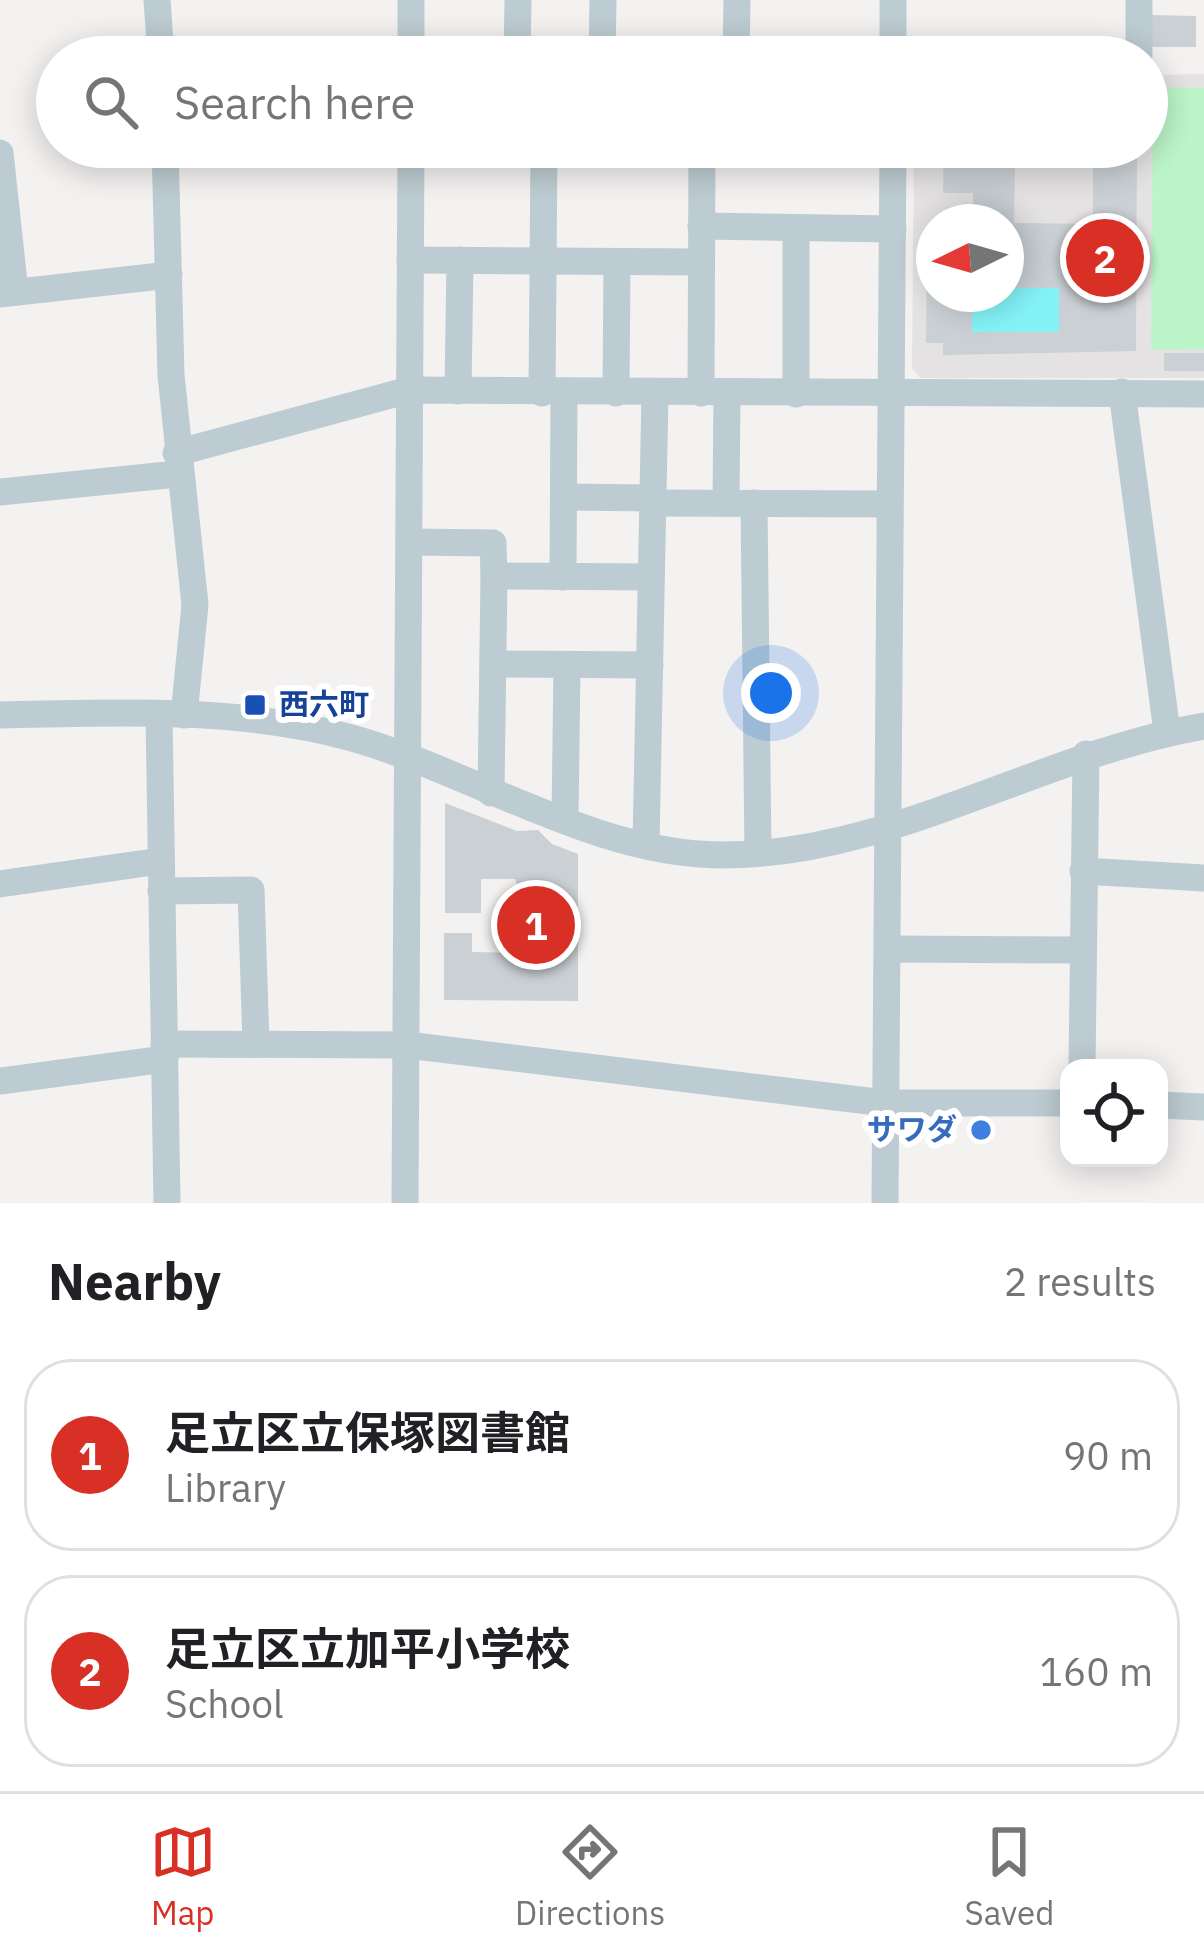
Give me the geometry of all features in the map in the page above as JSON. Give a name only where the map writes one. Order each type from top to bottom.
[{"type":"street","points":[[157,0],[160,36]]},
{"type":"street","points":[[411,0],[411,36]]},
{"type":"street","points":[[517,36],[518,0]]},
{"type":"street","points":[[602,36],[603,0]]},
{"type":"street","points":[[736,36],[737,0]]},
{"type":"street","points":[[893,0],[893,36]]},
{"type":"street","points":[[1139,0],[1139,36]]},
{"type":"street","points":[[0,153],[7,293],[169,275]]},
{"type":"street","points":[[166,168],[177,463],[195,605],[171,714],[160,861],[167,1203]]},
{"type":"street","points":[[405,1203],[411,168]]},
{"type":"street","points":[[544,168],[543,261],[564,497],[563,577]]},
{"type":"street","points":[[702,168],[700,262],[714,393],[740,503],[758,853]]},
{"type":"street","points":[[885,1203],[893,168]]},
{"type":"street","points":[[701,226],[893,229]]},
{"type":"street","points":[[796,227],[796,394]]},
{"type":"street","points":[[410,260],[700,262]]},
{"type":"street","points":[[458,392],[460,260]]},
{"type":"street","points":[[616,393],[617,262]]},
{"type":"street","points":[[0,492],[177,463],[409,390],[1204,394]]},
{"type":"street","points":[[1122,392],[1167,732]]},
{"type":"street","points":[[646,844],[655,394]]},
{"type":"street","points":[[564,497],[889,504]]},
{"type":"street","points":[[411,542],[493,543],[491,793]]},
{"type":"street","points":[[494,576],[651,577]]},
{"type":"street","points":[[493,664],[650,665]]},
{"type":"street","points":[[565,818],[567,665]]},
{"type":"street","points":[[0,716],[171,714],[314,729],[406,757],[565,818],[689,854],[758,853],[836,841],[1086,754],[1204,726]]},
{"type":"street","points":[[1082,1059],[1086,754]]},
{"type":"street","points":[[0,884],[160,861]]},
{"type":"street","points":[[1083,871],[1204,878]]},
{"type":"street","points":[[161,891],[251,890],[256,1044]]},
{"type":"street","points":[[889,949],[1083,950]]},
{"type":"street","points":[[0,1081],[165,1051],[256,1044],[407,1045],[886,1103],[1060,1103]]},
{"type":"street","points":[[1168,1106],[1204,1107]]},
{"type":"shaded area","points":[[1204,74],[1204,378],[920,378],[912,368],[914,168],[1168,168],[1168,75]]},
{"type":"green space","points":[[1168,87],[1204,88],[1204,349],[1151,350],[1152,168],[1168,168]]},
{"type":"water","points":[[1024,288],[1059,288],[1059,332],[972,332],[972,312],[1024,312]]},
{"type":"building","points":[[1150,15],[1196,16],[1196,47],[1168,47],[1168,36],[1150,36]]},
{"type":"building","points":[[944,168],[1015,168],[1014,204],[973,204],[973,193],[943,193]]},
{"type":"building","points":[[1093,168],[1137,168],[1136,351],[943,355],[943,343],[926,343],[926,312],[972,312],[972,332],[1059,332],[1059,288],[1024,288],[1024,223],[1093,224]]},
{"type":"building","points":[[1164,353],[1204,353],[1204,371],[1164,371]]},
{"type":"building","points":[[445,803],[517,831],[538,830],[552,844],[578,854],[578,1001],[444,1000],[444,933],[472,933],[472,952],[524,953],[524,905],[515,879],[481,879],[481,913],[445,913]]},
{"type":"place","name":"足立区立加平小学校","points":[[1105,258]]},
{"type":"place","name":"西六町","points":[[255,705]]},
{"type":"place","name":"足立区立保塚図書館","points":[[536,925]]},
{"type":"place","name":"サワダ","points":[[981,1130]]}]
